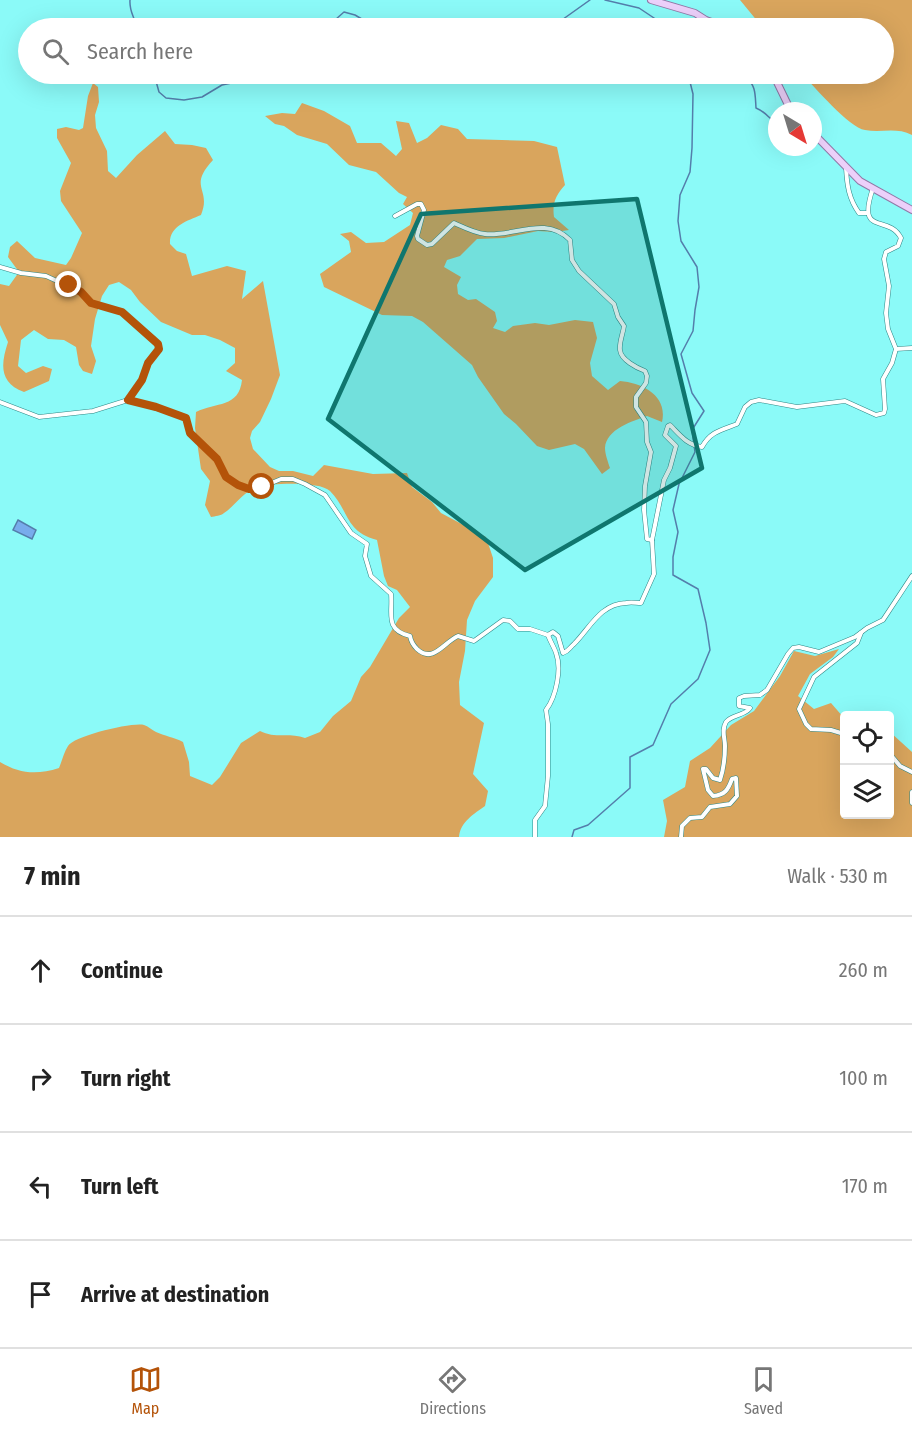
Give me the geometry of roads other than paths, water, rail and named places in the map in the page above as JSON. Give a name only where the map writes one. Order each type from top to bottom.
[{"type":"main road","points":[[651,0],[695,13],[703,18]]},
{"type":"main road","points":[[778,84],[787,102]]},
{"type":"main road","points":[[822,142],[860,181],[912,210]]},
{"type":"street","points":[[0,402],[39,417],[93,411],[128,400],[186,418],[190,433],[217,459],[226,477],[238,485],[255,489],[281,479],[293,479],[325,495],[351,533],[367,544],[365,556],[371,576],[391,594],[390,613],[393,626],[402,635],[410,636],[411,643],[423,654],[429,656],[434,654],[452,638],[458,636],[474,641],[503,620],[510,621],[518,629],[530,629],[548,635],[553,632],[558,636],[563,653],[568,651],[588,630],[592,620],[608,608],[624,603],[640,603],[654,574],[652,540],[663,483],[676,446],[665,435],[668,426],[670,425],[677,434],[691,444],[702,447],[708,436],[719,429],[736,424],[745,407],[759,400],[797,407],[845,401],[880,416],[885,409],[883,379],[892,363],[896,349],[888,329],[886,313],[889,286],[884,259],[886,252],[898,246],[900,238],[898,232],[873,220],[867,213],[859,213],[852,204],[846,167]]},
{"type":"street","points":[[867,213],[873,188]]},
{"type":"street","points":[[395,216],[421,204],[424,210],[417,236],[427,245],[432,244],[454,223],[484,234],[535,227],[564,234],[570,240],[572,260],[579,271],[614,304],[624,326],[621,355],[634,367],[645,371],[647,376],[646,383],[636,397],[636,407],[646,422],[647,442],[651,452],[645,486],[644,510],[645,533],[647,539],[652,540]]},
{"type":"street","points":[[0,267],[21,273],[46,276],[69,285],[81,292],[91,303],[122,312],[154,339],[159,349],[148,363],[142,380],[128,400]]},
{"type":"street","points":[[896,349],[912,348]]},
{"type":"street","points":[[681,837],[682,826],[690,818],[702,817],[710,807],[730,804],[737,796],[736,778],[732,779],[727,791],[713,796],[708,790],[703,769],[706,769],[713,778],[720,780],[725,747],[723,730],[726,721],[733,716],[746,713],[750,708],[739,706],[739,698],[760,695],[767,690],[793,648],[799,647],[819,652],[862,633],[883,620],[912,576]]},
{"type":"street","points":[[840,733],[811,729],[799,709],[814,676],[857,643],[862,633]]},
{"type":"street","points":[[535,837],[535,820],[545,806],[548,776],[546,710],[551,703],[556,680],[557,656],[548,635]]},
{"type":"street","points":[[894,759],[900,766],[912,772]]},
{"type":"street","points":[[912,792],[912,803]]},
{"type":"water","points":[[18,520],[36,530],[32,539],[13,530]]},
{"type":"waterway","points":[[130,0],[134,18]]},
{"type":"waterway","points":[[565,18],[590,0]]},
{"type":"waterway","points":[[605,0],[639,8],[654,18]]},
{"type":"waterway","points":[[337,18],[344,12],[360,18]]},
{"type":"waterway","points":[[157,84],[159,92],[166,98],[184,100],[202,97],[227,84]]},
{"type":"waterway","points":[[572,837],[574,830],[588,825],[630,788],[630,757],[653,745],[671,704],[698,679],[710,650],[698,589],[673,575],[673,557],[678,532],[673,510],[679,484],[695,452],[692,430],[704,411],[692,393],[681,354],[693,331],[699,287],[697,267],[681,241],[678,221],[680,195],[690,172],[693,94],[690,84]]},
{"type":"waterway","points":[[751,84],[756,108],[768,116]]}]
